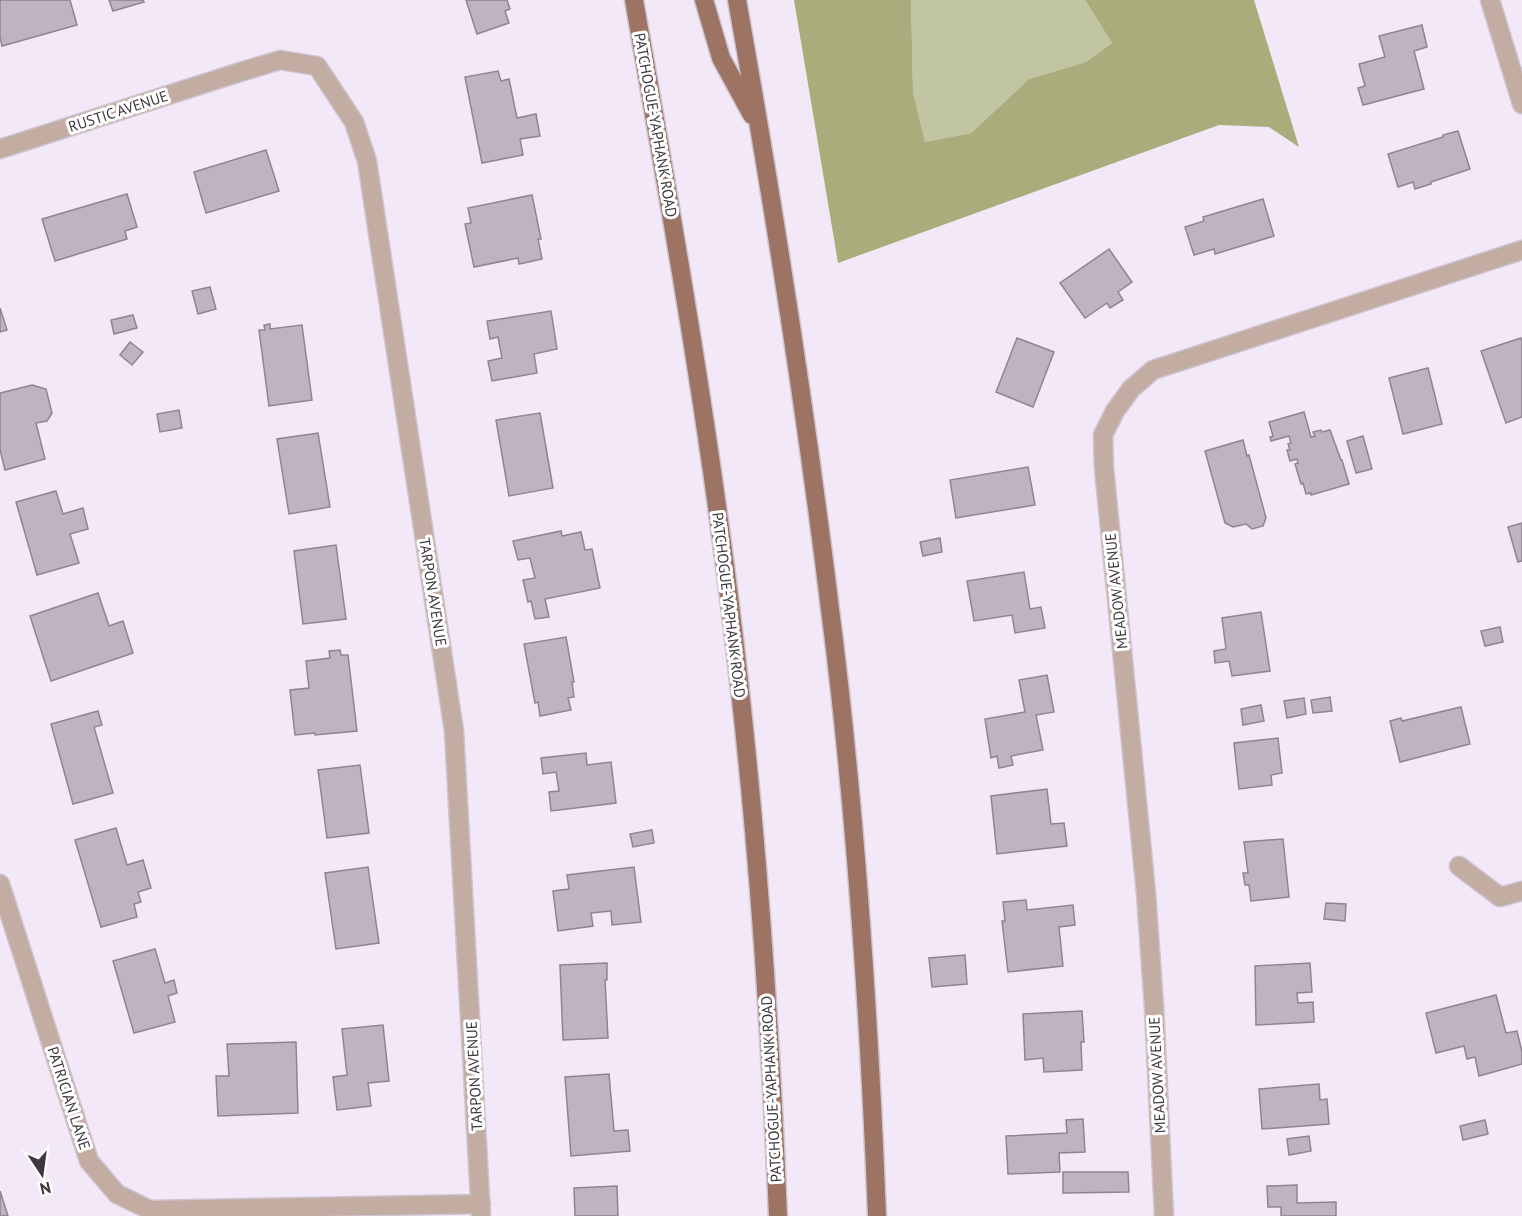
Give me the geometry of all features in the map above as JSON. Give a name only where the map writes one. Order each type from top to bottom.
[{"type":"main road","name":"PATCHOGUE-YAPHANK ROAD","points":[[634,0],[698,370],[741,700],[769,1029],[778,1216]]},
{"type":"main road","points":[[704,0],[721,58],[760,130]]},
{"type":"main road","points":[[737,0],[785,283],[831,610],[863,938],[877,1216]]},
{"type":"street","points":[[1490,0],[1522,104]]},
{"type":"street","name":"TARPON AVENUE","points":[[237,73],[280,60],[317,66],[354,122],[367,161],[454,731],[481,1210]]},
{"type":"street","name":"RUSTIC AVENUE","points":[[0,149],[237,73]]},
{"type":"street","name":"MEADOW AVENUE","points":[[1164,1216],[1146,893],[1102,435],[1115,411],[1131,389],[1154,370],[1522,250]]},
{"type":"street","points":[[1458,866],[1500,897],[1522,891]]},
{"type":"street","name":"PATRICIAN LANE","points":[[0,884],[89,1161],[117,1194],[150,1210],[481,1210]]},
{"type":"green space","points":[[794,0],[911,0],[913,92],[925,142],[971,133],[1029,79],[1086,62],[1112,43],[1085,0],[1254,0],[1299,147],[1269,127],[1219,125],[838,263]]},
{"type":"green space","points":[[911,0],[1085,0],[1112,43],[1086,62],[1029,79],[971,133],[925,142],[913,92]]},
{"type":"building","points":[[0,0],[70,0],[77,25],[2,46]]},
{"type":"building","points":[[109,0],[143,0],[144,2],[113,11]]},
{"type":"building","points":[[466,0],[507,0],[510,9],[505,11],[509,23],[477,34]]},
{"type":"building","points":[[1422,25],[1427,47],[1414,51],[1424,89],[1363,105],[1358,88],[1365,86],[1359,64],[1385,57],[1379,36]]},
{"type":"building","points":[[498,71],[501,81],[509,79],[517,118],[536,114],[540,136],[520,139],[523,155],[482,163],[465,77]]},
{"type":"building","points":[[1458,131],[1470,169],[1415,189],[1413,182],[1398,187],[1388,154]]},
{"type":"building","points":[[266,150],[279,191],[206,213],[194,172]]},
{"type":"building","points":[[127,194],[137,227],[125,231],[127,239],[55,261],[42,219]]},
{"type":"building","points":[[532,195],[541,239],[538,239],[542,259],[519,264],[518,258],[474,267],[465,224],[471,223],[468,208]]},
{"type":"building","points":[[1263,199],[1274,236],[1215,254],[1214,249],[1194,255],[1185,227],[1204,221],[1203,217]]},
{"type":"building","points":[[1109,249],[1132,282],[1118,292],[1123,300],[1110,308],[1107,303],[1085,318],[1060,283]]},
{"type":"building","points":[[210,287],[216,309],[198,314],[192,291]]},
{"type":"building","points":[[0,308],[7,330],[0,332]]},
{"type":"building","points":[[551,311],[557,349],[534,354],[537,373],[492,381],[488,361],[502,358],[498,337],[490,339],[487,321]]},
{"type":"building","points":[[133,315],[137,328],[114,334],[111,320]]},
{"type":"building","points":[[270,324],[270,329],[302,325],[312,400],[269,406],[259,330],[265,330],[264,325]]},
{"type":"building","points":[[1017,338],[1054,352],[1033,407],[996,392]]},
{"type":"building","points":[[1521,338],[1522,417],[1506,423],[1481,351]]},
{"type":"building","points":[[130,342],[143,352],[132,365],[120,355]]},
{"type":"building","points":[[1428,368],[1442,424],[1403,434],[1389,378]]},
{"type":"building","points":[[32,385],[46,389],[52,413],[47,421],[36,423],[45,459],[5,470],[0,450],[0,393]]},
{"type":"building","points":[[179,410],[182,428],[160,432],[157,414]]},
{"type":"building","points":[[1304,412],[1311,437],[1315,436],[1313,432],[1330,430],[1349,484],[1311,495],[1311,493],[1306,494],[1295,464],[1298,463],[1297,459],[1290,461],[1287,450],[1290,450],[1288,444],[1291,443],[1289,436],[1271,441],[1270,437],[1273,436],[1269,422]]},
{"type":"building","points":[[540,413],[553,488],[509,496],[496,420]]},
{"type":"building","points":[[318,433],[330,507],[289,514],[277,439]]},
{"type":"building","points":[[1363,436],[1372,469],[1356,473],[1347,441]]},
{"type":"building","points":[[1243,440],[1266,518],[1263,526],[1252,529],[1246,524],[1233,527],[1225,523],[1205,451]]},
{"type":"building","points":[[1028,467],[1035,505],[956,518],[950,480]]},
{"type":"building","points":[[56,491],[63,514],[83,508],[88,529],[70,534],[79,563],[37,575],[16,502]]},
{"type":"building","points":[[1522,523],[1522,561],[1518,562],[1508,527]]},
{"type":"building","points":[[561,531],[562,536],[581,532],[585,550],[592,549],[600,588],[545,599],[549,617],[535,619],[523,580],[535,578],[530,558],[518,560],[513,541]]},
{"type":"building","points":[[940,538],[942,552],[923,556],[920,542]]},
{"type":"building","points":[[336,545],[346,619],[303,624],[294,551]]},
{"type":"building","points":[[1024,572],[1030,609],[1041,607],[1045,628],[1015,633],[1012,615],[974,621],[967,581]]},
{"type":"building","points":[[98,593],[109,626],[123,621],[133,653],[51,681],[30,616]]},
{"type":"building","points":[[1261,612],[1270,671],[1232,676],[1229,661],[1215,663],[1214,651],[1226,649],[1222,618]]},
{"type":"building","points":[[1500,627],[1503,642],[1485,646],[1481,631]]},
{"type":"building","points":[[566,637],[574,682],[572,682],[574,697],[568,698],[571,710],[540,716],[538,702],[535,703],[524,644]]},
{"type":"building","points":[[340,650],[341,655],[348,655],[357,731],[295,735],[290,690],[309,688],[306,661],[330,658],[329,651]]},
{"type":"building","points":[[1047,675],[1054,712],[1036,715],[1043,750],[1011,756],[1013,765],[999,768],[997,756],[991,758],[985,719],[1025,712],[1019,680]]},
{"type":"building","points":[[1330,697],[1332,711],[1313,713],[1311,700]]},
{"type":"building","points":[[1304,698],[1306,714],[1287,718],[1284,701]]},
{"type":"building","points":[[1261,705],[1264,721],[1243,725],[1241,709]]},
{"type":"building","points":[[1461,707],[1470,744],[1400,762],[1390,721],[1401,718],[1402,721]]},
{"type":"building","points":[[98,711],[102,725],[94,727],[113,793],[73,804],[51,724]]},
{"type":"building","points":[[1278,738],[1282,773],[1271,775],[1272,785],[1239,789],[1234,743]]},
{"type":"building","points":[[586,753],[587,765],[611,762],[616,803],[551,811],[549,792],[559,791],[556,772],[543,774],[541,758]]},
{"type":"building","points":[[360,765],[369,833],[327,838],[318,770]]},
{"type":"building","points":[[1047,789],[1051,824],[1064,823],[1067,846],[997,854],[991,796]]},
{"type":"building","points":[[116,828],[127,865],[143,860],[151,888],[138,892],[141,902],[134,904],[137,917],[101,927],[75,840]]},
{"type":"building","points":[[652,830],[654,843],[633,847],[630,834]]},
{"type":"building","points":[[1283,839],[1289,897],[1251,901],[1249,885],[1245,885],[1243,873],[1248,873],[1244,842]]},
{"type":"building","points":[[368,867],[379,943],[336,949],[325,873]]},
{"type":"building","points":[[634,867],[641,922],[612,925],[611,911],[591,913],[593,926],[558,931],[553,891],[569,889],[567,875]]},
{"type":"building","points":[[1026,900],[1027,910],[1073,905],[1075,925],[1059,927],[1063,966],[1008,972],[1002,921],[1005,921],[1003,902]]},
{"type":"building","points":[[1326,903],[1346,904],[1345,921],[1324,919]]},
{"type":"building","points":[[155,949],[165,983],[174,980],[177,993],[168,996],[175,1022],[134,1033],[113,961]]},
{"type":"building","points":[[965,955],[967,984],[932,987],[929,958]]},
{"type":"building","points":[[607,963],[607,980],[605,980],[608,1038],[563,1040],[560,965]]},
{"type":"building","points":[[1310,963],[1312,992],[1297,993],[1298,1003],[1313,1002],[1314,1022],[1256,1025],[1255,966]]},
{"type":"building","points":[[1496,995],[1506,1033],[1517,1031],[1522,1064],[1479,1076],[1475,1057],[1467,1059],[1464,1046],[1436,1053],[1426,1013]]},
{"type":"building","points":[[1082,1011],[1084,1042],[1081,1042],[1082,1070],[1044,1072],[1043,1058],[1025,1060],[1023,1014]]},
{"type":"building","points":[[383,1025],[389,1081],[368,1083],[371,1106],[337,1110],[333,1077],[347,1075],[342,1029]]},
{"type":"building","points":[[296,1042],[298,1113],[218,1116],[216,1076],[229,1076],[227,1044]]},
{"type":"building","points":[[609,1074],[614,1131],[628,1130],[630,1151],[571,1156],[565,1077]]},
{"type":"building","points":[[1319,1084],[1320,1100],[1327,1099],[1329,1124],[1262,1129],[1259,1089]]},
{"type":"building","points":[[1083,1119],[1085,1152],[1059,1153],[1060,1172],[1008,1174],[1006,1136],[1067,1133],[1066,1120]]},
{"type":"building","points":[[1485,1120],[1488,1134],[1463,1140],[1460,1126]]},
{"type":"building","points":[[1309,1136],[1311,1151],[1289,1155],[1287,1139]]},
{"type":"building","points":[[1063,1172],[1128,1172],[1129,1192],[1063,1193]]},
{"type":"building","points":[[1297,1185],[1297,1203],[1336,1202],[1336,1216],[1281,1216],[1281,1207],[1268,1207],[1267,1186]]},
{"type":"building","points":[[617,1186],[618,1216],[575,1216],[574,1188]]},
{"type":"building","points":[[0,1191],[8,1216],[0,1216]]}]
